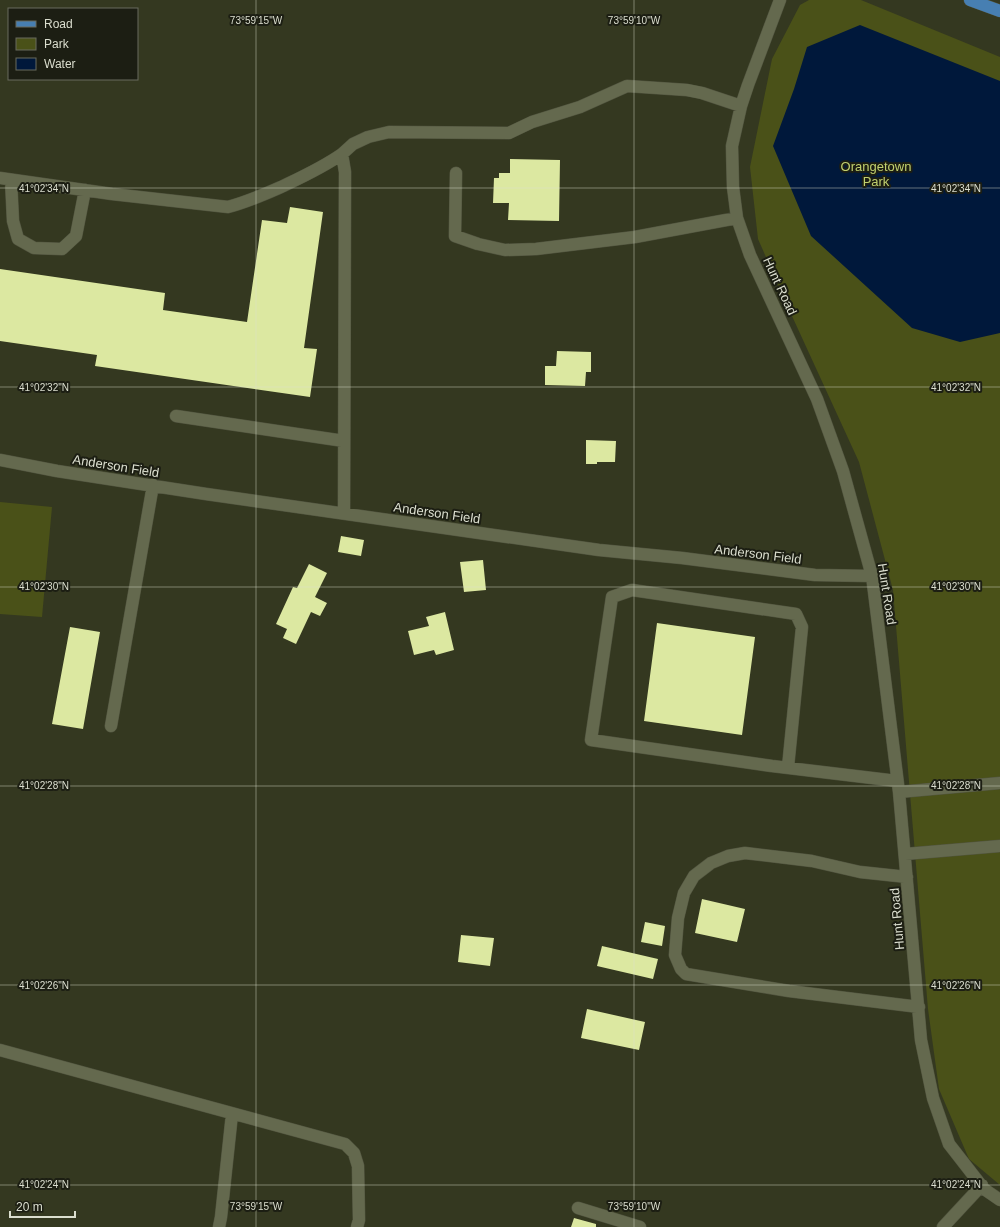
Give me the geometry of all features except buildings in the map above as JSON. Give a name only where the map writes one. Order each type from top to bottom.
[{"type":"main road","points":[[970,0],[1000,11]]},
{"type":"street","name":"Hunt Road","points":[[780,0],[741,106],[732,146],[732,187],[737,218],[750,255],[817,398],[843,471],[872,576],[898,786],[921,1040],[933,1098],[949,1144],[982,1185],[1000,1200]]},
{"type":"street","points":[[85,190],[76,236],[62,249],[34,248],[18,239],[5,179],[228,207],[246,202],[325,166],[353,144],[368,137],[390,132],[509,133],[532,122],[580,107],[627,86],[687,90],[702,93],[741,106]]},
{"type":"street","points":[[342,154],[345,172],[344,513]]},
{"type":"street","points":[[456,173],[455,236],[478,244],[505,250],[536,249],[635,237],[737,218]]},
{"type":"street","points":[[176,416],[344,440]]},
{"type":"street","name":"Anderson Field","points":[[0,460],[57,471],[206,494],[599,550],[682,558],[815,575],[872,576]]},
{"type":"street","points":[[111,726],[153,485]]},
{"type":"street","points":[[788,767],[802,627],[796,614],[632,590],[612,597],[591,740],[788,767],[898,786],[1000,784]]},
{"type":"street","points":[[905,854],[1000,846]]},
{"type":"street","points":[[907,878],[860,872],[812,861],[769,855],[745,853],[728,856],[710,863],[694,876],[684,892],[678,918],[676,955],[681,969],[686,974],[789,991],[919,1007]]},
{"type":"street","points":[[0,1050],[345,1144],[354,1153],[358,1166],[359,1220],[357,1227]]},
{"type":"street","points":[[218,1227],[221,1217],[232,1114]]},
{"type":"street","points":[[943,1227],[982,1185]]},
{"type":"street","points":[[578,1208],[640,1227]]},
{"type":"green space","name":"Orangetown Park","points":[[809,0],[861,0],[1000,57],[1000,1185],[969,1159],[939,1089],[928,1009],[893,590],[859,462],[758,239],[750,167],[772,59],[800,5]]},
{"type":"green space","points":[[0,502],[52,507],[42,617],[0,614]]},
{"type":"water","points":[[860,25],[1000,81],[1000,333],[960,342],[912,328],[811,236],[773,146],[794,89],[807,47]]}]
